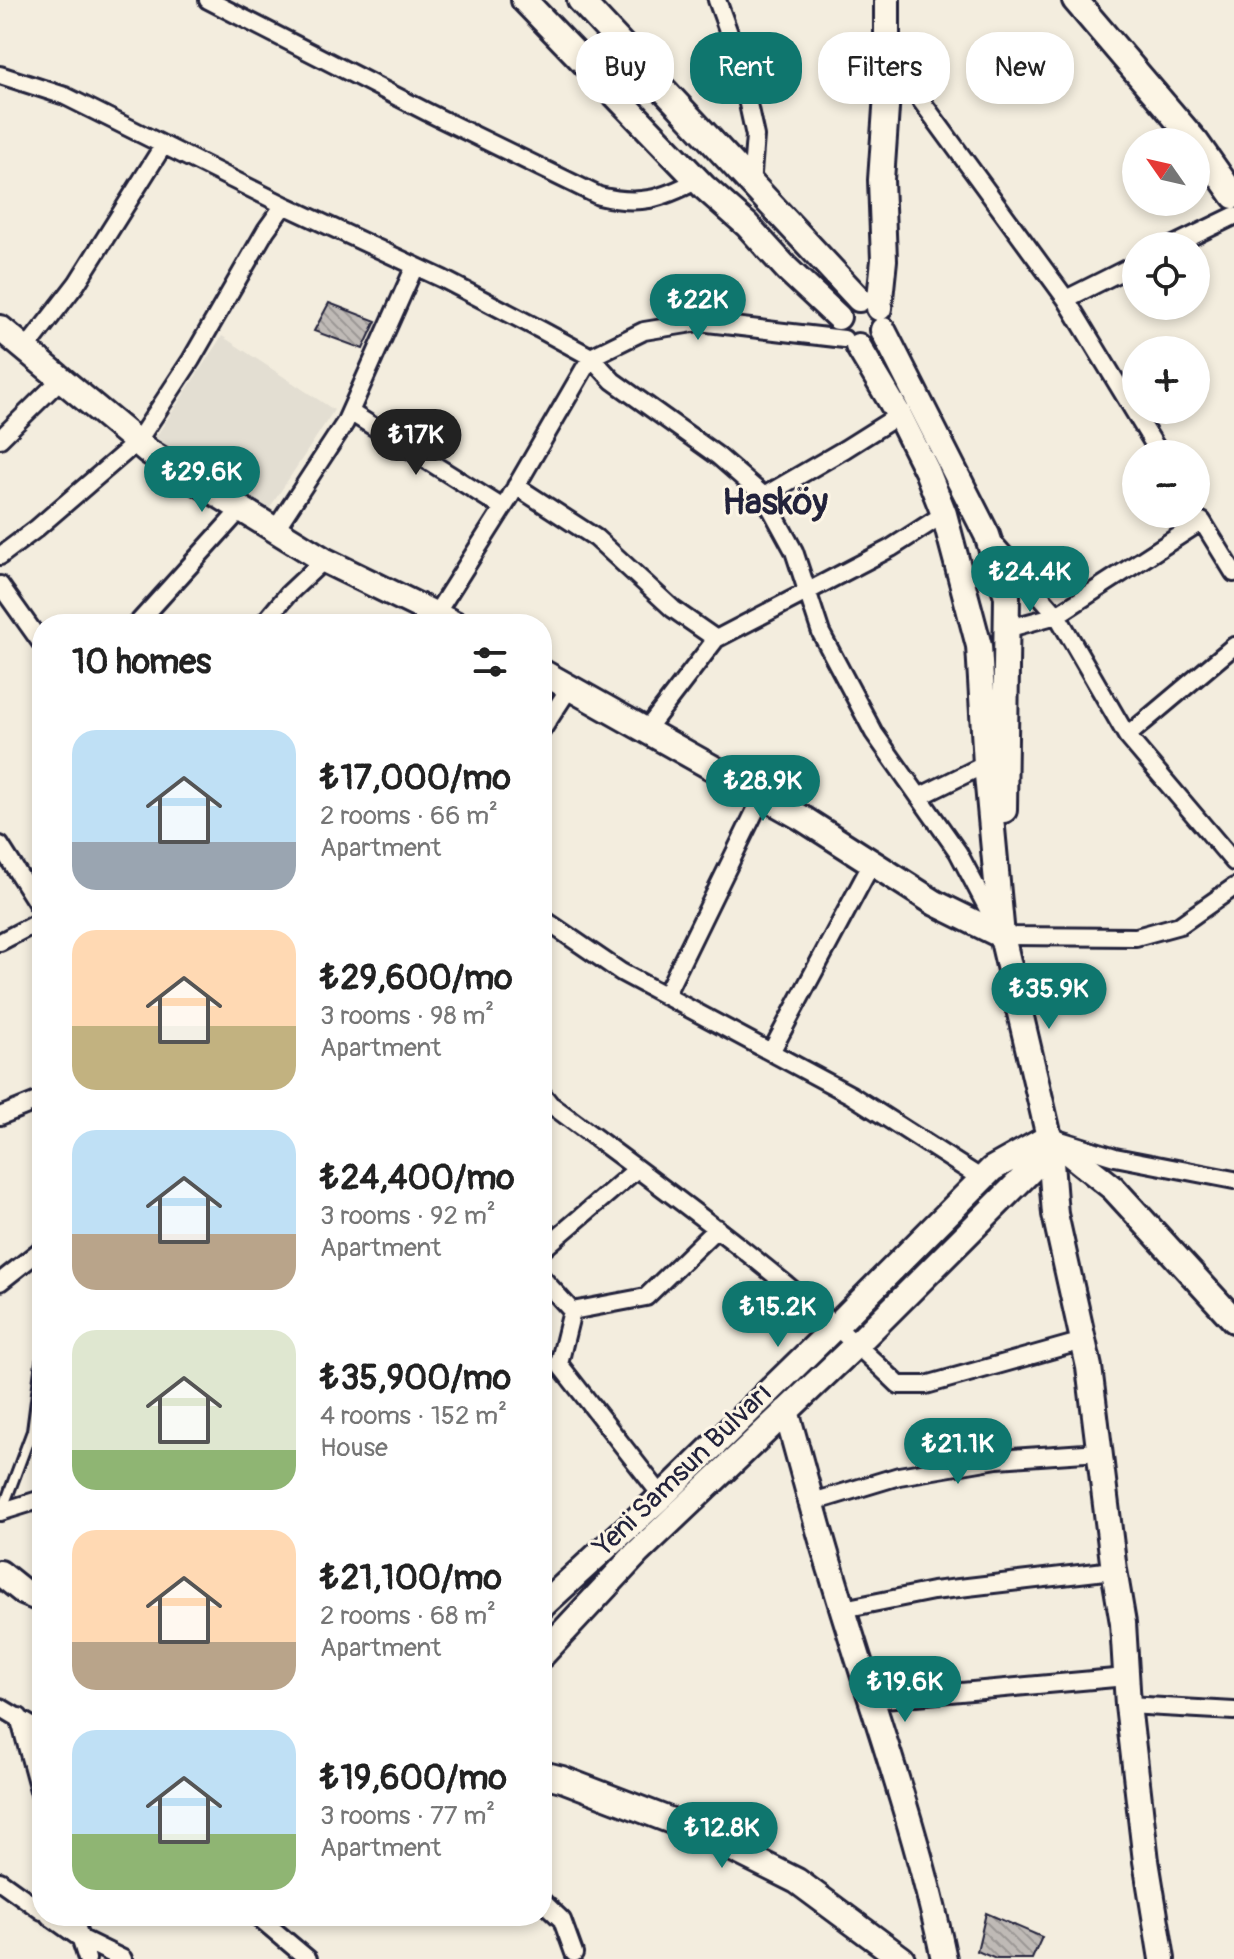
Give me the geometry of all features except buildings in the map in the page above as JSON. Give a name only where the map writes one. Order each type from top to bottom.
[{"type":"main road","points":[[524,0],[698,180],[747,225],[846,334],[899,415],[944,514],[979,646],[1002,936],[1049,1137],[1055,1214],[1083,1341],[1123,1623],[1128,1705],[1146,1861],[1162,1959]]},
{"type":"main road","points":[[580,0],[751,185],[872,309],[987,535],[1007,596],[1002,936]]},
{"type":"main road","points":[[887,0],[887,32]]},
{"type":"main road","points":[[1075,0],[1184,128]]},
{"type":"main road","points":[[846,334],[873,342],[872,309],[884,260],[881,180],[885,104]]},
{"type":"main road","points":[[1210,162],[1234,196]]},
{"type":"main road","points":[[846,334],[846,305],[872,309]]},
{"type":"main road","points":[[0,328],[149,452],[324,560],[427,614]]},
{"type":"main road","points":[[552,677],[763,795],[935,903],[1002,936]]},
{"type":"main road","points":[[1049,1137],[1113,1188],[1234,1320]]},
{"type":"main road","name":"Yeni Samsun Bulvarı","points":[[552,1594],[662,1496],[992,1169],[1049,1137]]},
{"type":"main road","name":"Yeni Samsun Bulvarı","points":[[552,1644],[638,1552],[857,1344],[1039,1162],[1049,1137]]},
{"type":"main road","points":[[786,1411],[933,1902],[944,1959]]},
{"type":"main road","points":[[0,1573],[32,1596]]},
{"type":"main road","points":[[552,1776],[695,1830],[797,1881],[902,1959]]},
{"type":"street","points":[[208,0],[454,126],[599,196],[626,203],[671,194],[698,180]]},
{"type":"street","points":[[717,0],[738,58],[755,136],[751,185]]},
{"type":"street","points":[[0,75],[65,96],[415,266],[591,357],[613,381],[718,456],[764,496],[794,551],[821,633],[874,733],[958,852],[1002,936],[1136,937],[1180,925],[1234,887]]},
{"type":"street","points":[[924,104],[1066,299],[1152,440]]},
{"type":"street","points":[[26,349],[77,283],[163,146]]},
{"type":"street","points":[[0,556],[137,442],[191,360],[266,230],[284,205]]},
{"type":"street","points":[[1201,232],[1234,216]]},
{"type":"street","points":[[275,530],[350,412],[415,266]]},
{"type":"street","points":[[1066,299],[1122,271]]},
{"type":"street","points":[[444,614],[591,357],[644,331],[699,322],[804,334],[846,334]]},
{"type":"street","points":[[0,439],[62,378]]},
{"type":"street","points":[[350,412],[503,508]]},
{"type":"street","points":[[764,496],[899,415]]},
{"type":"street","points":[[516,486],[596,538],[673,609],[716,639]]},
{"type":"street","points":[[146,614],[241,509]]},
{"type":"street","points":[[647,729],[716,639],[891,548],[944,514]]},
{"type":"street","points":[[1006,629],[1057,615],[1182,528]]},
{"type":"street","points":[[1206,528],[1234,573]]},
{"type":"street","points":[[987,535],[1057,615],[1127,736],[1234,862]]},
{"type":"street","points":[[271,614],[324,560]]},
{"type":"street","points":[[0,585],[32,630]]},
{"type":"street","points":[[1127,736],[1234,646]]},
{"type":"street","points":[[552,715],[570,687]]},
{"type":"street","points":[[919,797],[986,764]]},
{"type":"street","points":[[665,996],[763,795]]},
{"type":"street","points":[[0,845],[32,895]]},
{"type":"street","points":[[771,1052],[872,863]]},
{"type":"street","points":[[1210,904],[1234,900]]},
{"type":"street","points":[[0,942],[32,925]]},
{"type":"street","points":[[552,925],[621,972],[851,1095],[982,1179]]},
{"type":"street","points":[[0,1116],[32,1103]]},
{"type":"street","points":[[552,1105],[717,1228],[857,1344],[899,1385],[926,1385],[1083,1341]]},
{"type":"street","points":[[1049,1137],[1115,1157],[1234,1180]]},
{"type":"street","points":[[552,1241],[637,1169]]},
{"type":"street","points":[[572,1311],[646,1297],[717,1228]]},
{"type":"street","points":[[0,1282],[32,1257]]},
{"type":"street","points":[[552,1289],[572,1311]]},
{"type":"street","points":[[572,1311],[559,1364],[662,1496]]},
{"type":"street","points":[[813,1502],[899,1476],[997,1459],[1100,1452]]},
{"type":"street","points":[[1,1512],[32,1502]]},
{"type":"street","points":[[843,1609],[933,1591],[1114,1570]]},
{"type":"street","points":[[873,1700],[1126,1677]]},
{"type":"street","points":[[1128,1705],[1234,1711]]},
{"type":"street","points":[[0,1707],[32,1725]]},
{"type":"street","points":[[19,1717],[32,1764]]},
{"type":"street","points":[[0,1881],[32,1904]]},
{"type":"street","points":[[552,1910],[562,1920],[574,1953]]},
{"type":"street","points":[[63,1926],[123,1959]]},
{"type":"street","points":[[76,1926],[87,1959]]},
{"type":"street","points":[[269,1926],[308,1959]]},
{"type":"lane","points":[[1,1512],[32,1431]]},
{"type":"shaded area","points":[[222,336],[334,410],[267,512],[155,438]]},
{"type":"district","name":"Hasköy","points":[[775,502]]}]
